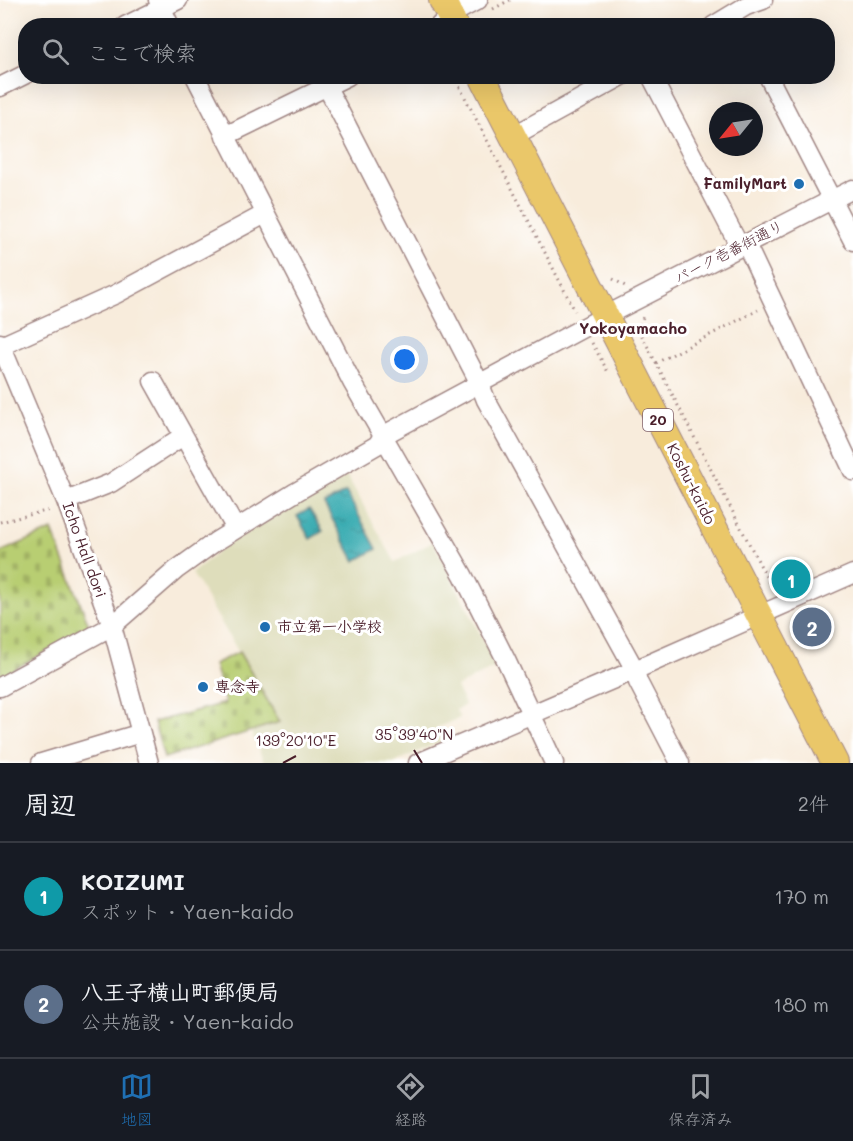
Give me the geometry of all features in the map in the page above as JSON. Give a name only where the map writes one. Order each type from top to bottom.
[{"type":"highway","name":"Koshu-kaido","points":[[486,84],[606,316],[769,610],[835,763]]},
{"type":"street","points":[[137,18],[160,4],[178,0]]},
{"type":"street","points":[[446,16],[478,0]]},
{"type":"street","points":[[734,13],[763,0]]},
{"type":"street","points":[[160,4],[166,18]]},
{"type":"street","points":[[0,87],[18,78]]},
{"type":"street","points":[[199,84],[352,382],[463,575],[554,763]]},
{"type":"street","points":[[225,136],[333,84]]},
{"type":"street","points":[[513,136],[607,84]]},
{"type":"street","points":[[655,84],[773,302],[853,471]]},
{"type":"street","points":[[772,84],[853,241]]},
{"type":"street","points":[[327,87],[479,382],[486,400],[635,670],[638,682],[680,763]]},
{"type":"street","name":"パーク壱番街通り","points":[[0,687],[112,626],[176,570],[236,529],[377,445],[384,435],[479,382],[853,189]]},
{"type":"street","points":[[1,344],[116,294],[266,214]]},
{"type":"street","name":"Icho Hall dori","points":[[1,344],[6,373],[112,626],[149,763]]},
{"type":"street","points":[[153,381],[236,529]]},
{"type":"street","points":[[60,505],[111,483],[183,436]]},
{"type":"street","points":[[429,761],[853,574]]},
{"type":"street","points":[[41,763],[141,733]]},
{"type":"path","points":[[458,84],[575,311]]},
{"type":"path","points":[[656,363],[773,302]]},
{"type":"path","points":[[639,330],[771,586]]},
{"type":"path","points":[[592,343],[597,351]]},
{"type":"path","points":[[0,522],[60,505]]},
{"type":"shaded area","points":[[347,476],[395,562],[433,542],[497,666],[456,687],[465,705],[456,710],[460,718],[436,728],[442,741],[393,763],[264,763],[251,731],[280,722],[192,573],[230,542]]},
{"type":"green space","points":[[52,530],[90,628],[0,677],[0,552]]},
{"type":"green space","points":[[239,652],[280,722],[164,758],[154,722],[225,703],[214,664]]},
{"type":"water","points":[[346,492],[377,549],[355,561],[324,504]]},
{"type":"water","points":[[309,509],[323,531],[310,539],[297,516]]},
{"type":"place","name":"FamilyMart","points":[[799,184]]},
{"type":"place","name":"KOIZUMI","points":[[791,579]]},
{"type":"place","name":"市立第一小学校","points":[[265,627]]},
{"type":"place","name":"八王子横山町郵便局","points":[[812,627]]},
{"type":"place","name":"専念寺","points":[[203,687]]},
{"type":"district","name":"Yokoyamacho","points":[[633,328]]}]
